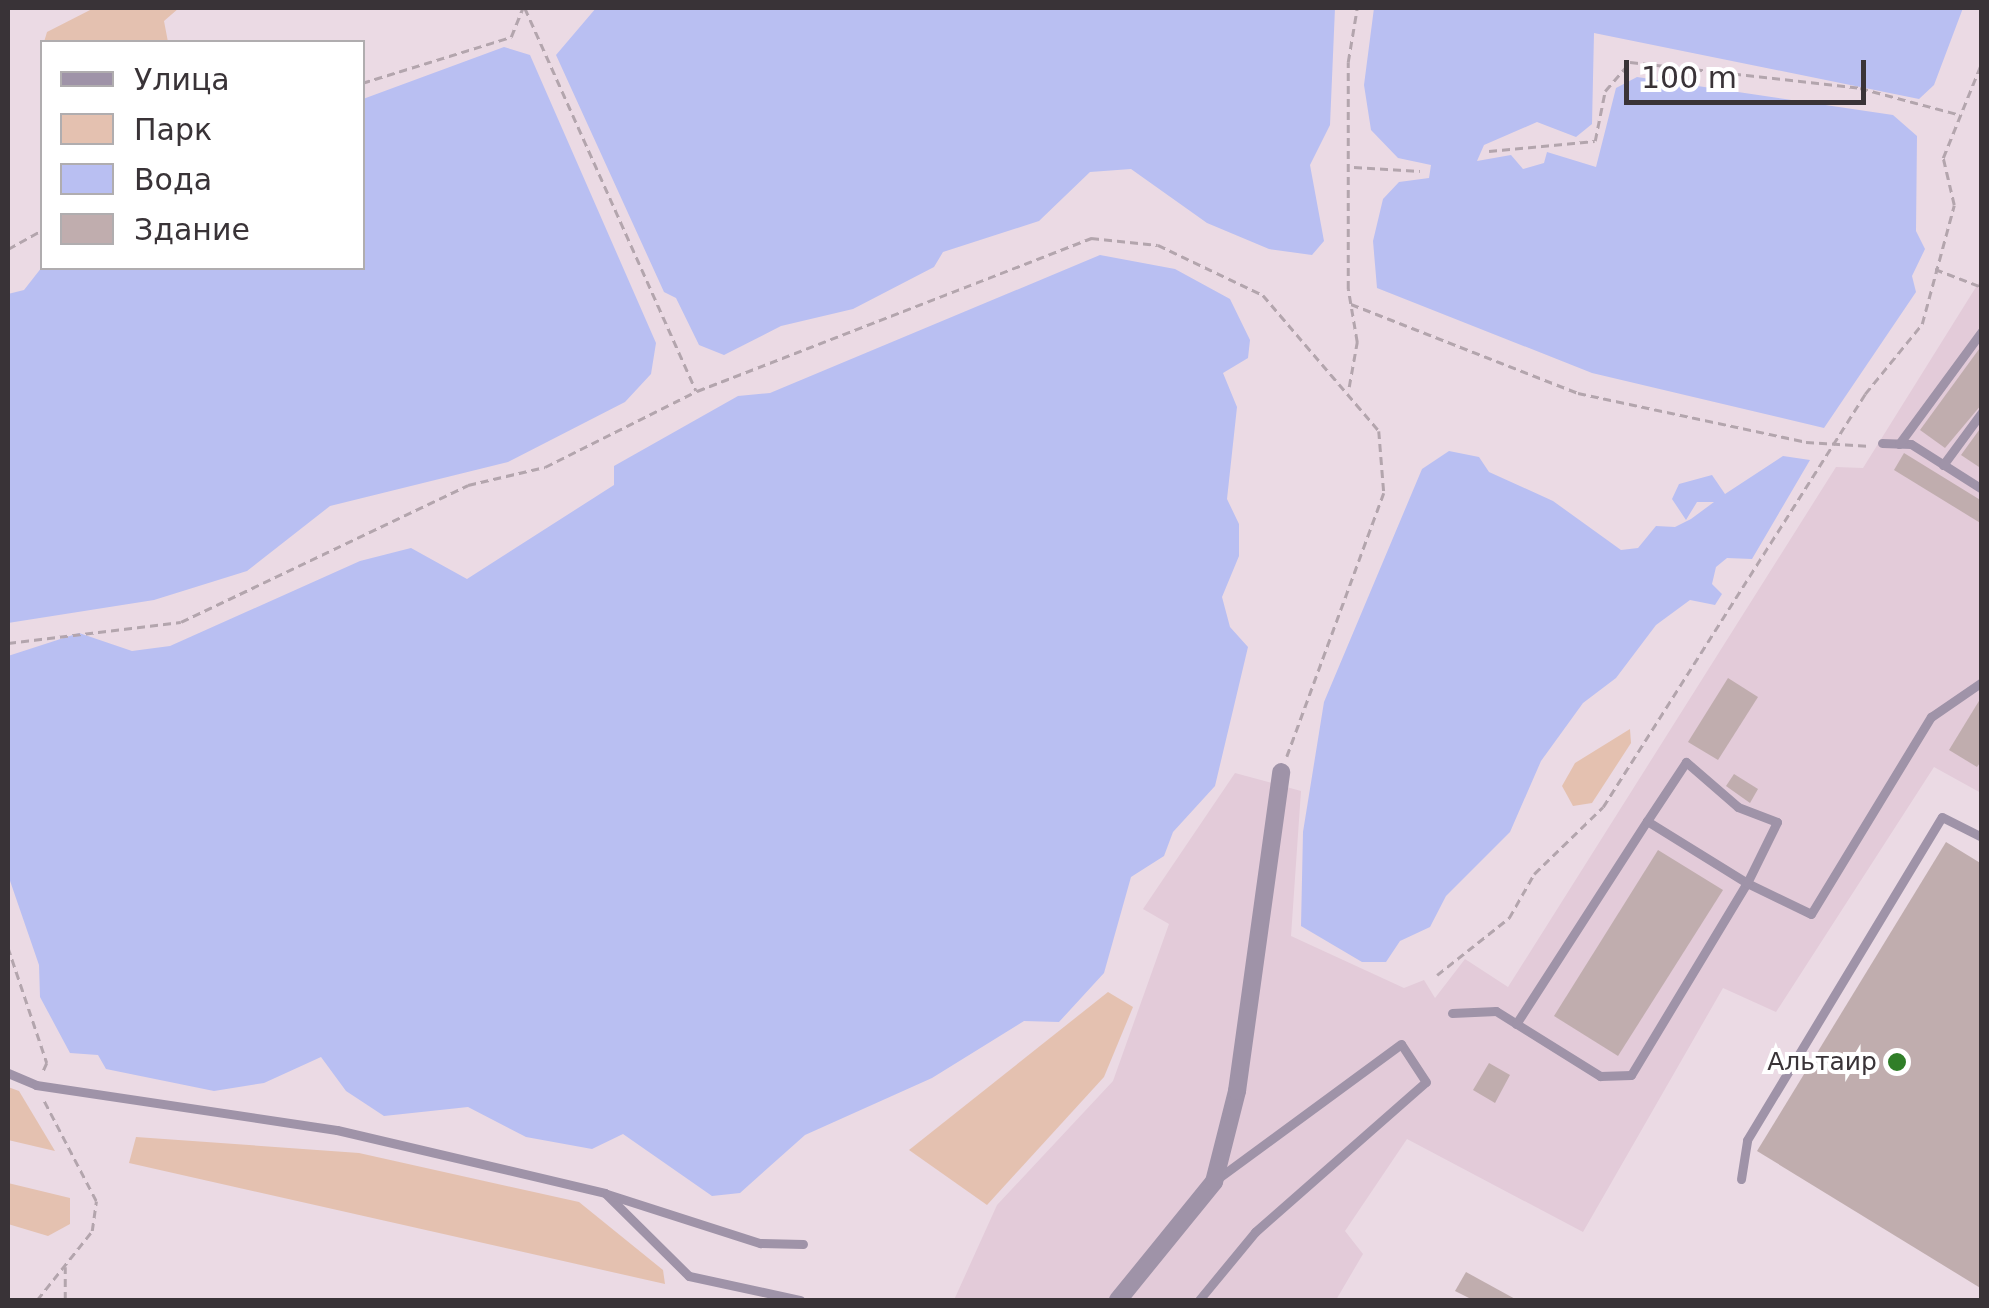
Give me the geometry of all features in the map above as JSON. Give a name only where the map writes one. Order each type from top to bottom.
[{"type":"street","points":[[1118,1300],[1214,1182],[1237,1090],[1281,772]]},
{"type":"lane","points":[[1899,444],[1982,331]]},
{"type":"lane","points":[[1943,465],[1982,412]]},
{"type":"lane","points":[[1882,443],[1899,444],[1982,489]]},
{"type":"lane","points":[[1647,821],[1747,883],[1811,914],[1930,717],[1982,682]]},
{"type":"lane","points":[[1452,1013],[1496,1011],[1516,1024],[1600,1076],[1631,1075],[1747,883],[1777,822],[1738,806],[1686,762],[1516,1024]]},
{"type":"lane","points":[[1741,1179],[1747,1140],[1942,816],[1982,837]]},
{"type":"lane","points":[[1198,1300],[1255,1232],[1426,1082],[1401,1044],[1214,1182]]},
{"type":"lane","points":[[8,1073],[36,1085],[336,1130],[605,1193],[760,1243],[803,1244]]},
{"type":"lane","points":[[605,1193],[690,1276],[800,1300]]},
{"type":"path","points":[[365,82],[511,37],[524,8]]},
{"type":"path","points":[[524,8],[697,391]]},
{"type":"path","points":[[1348,389],[1358,342],[1351,304],[1348,62],[1357,8]]},
{"type":"path","points":[[1489,151],[1595,141],[1605,90],[1630,62],[1860,88],[1963,116]]},
{"type":"path","points":[[1436,975],[1510,918],[1534,874],[1603,808],[1836,447],[1865,394],[1922,324],[1933,268],[1954,204],[1943,158],[1982,62]]},
{"type":"path","points":[[1352,168],[1420,170]]},
{"type":"path","points":[[8,249],[40,231]]},
{"type":"path","points":[[8,643],[180,622],[468,485],[544,467],[697,391],[1091,238],[1158,245],[1264,296],[1348,389],[1379,431],[1384,492],[1281,772]]},
{"type":"path","points":[[1933,268],[1982,287]]},
{"type":"path","points":[[1351,304],[1578,393],[1836,447],[1882,443]]},
{"type":"path","points":[[8,946],[47,1063],[36,1085],[96,1201],[92,1230],[38,1300]]},
{"type":"path","points":[[64,1266],[64,1300]]},
{"type":"shaded area","points":[[1981,279],[1981,793],[1934,767],[1776,1012],[1723,988],[1583,1232],[1407,1139],[1345,1231],[1363,1254],[1336,1300],[954,1300],[997,1205],[1113,1081],[1169,924],[1143,909],[1235,773],[1301,791],[1291,936],[1404,988],[1424,980],[1435,998],[1465,959],[1508,987],[1836,467],[1863,468]]},
{"type":"green space","points":[[94,8],[179,8],[164,21],[168,40],[45,40],[47,32]]},
{"type":"green space","points":[[1630,729],[1631,743],[1592,803],[1573,806],[1562,786],[1575,763]]},
{"type":"green space","points":[[1108,992],[1133,1007],[1104,1077],[987,1205],[909,1150]]},
{"type":"green space","points":[[8,1087],[19,1091],[55,1151],[8,1140]]},
{"type":"green space","points":[[136,1137],[359,1153],[579,1202],[663,1270],[665,1284],[129,1163]]},
{"type":"green space","points":[[8,1183],[70,1198],[70,1224],[48,1236],[8,1224]]},
{"type":"water","points":[[596,8],[1335,8],[1330,125],[1310,165],[1324,241],[1312,255],[1269,249],[1207,223],[1131,169],[1090,172],[1039,221],[943,252],[934,267],[853,309],[781,326],[724,355],[699,345],[676,298],[664,292],[556,55]]},
{"type":"water","points":[[1374,8],[1963,8],[1934,85],[1919,99],[1594,33],[1592,124],[1576,137],[1537,122],[1484,145],[1477,161],[1511,155],[1523,169],[1544,163],[1547,152],[1596,167],[1616,88],[1637,77],[1893,115],[1917,136],[1916,231],[1925,249],[1912,276],[1916,292],[1824,428],[1592,373],[1377,288],[1373,241],[1383,199],[1399,182],[1429,178],[1431,165],[1398,158],[1371,130],[1364,85]]},
{"type":"water","points":[[504,47],[530,55],[656,343],[651,374],[625,402],[508,462],[330,506],[247,571],[154,600],[8,623],[8,294],[24,290],[40,270],[365,270],[365,98]]},
{"type":"water","points":[[1100,255],[1175,269],[1230,299],[1250,340],[1248,358],[1223,373],[1237,407],[1227,499],[1239,524],[1239,556],[1222,597],[1230,627],[1248,647],[1215,786],[1173,832],[1164,856],[1131,877],[1104,973],[1059,1022],[1024,1021],[932,1078],[805,1135],[740,1193],[712,1196],[623,1134],[592,1149],[526,1137],[468,1107],[384,1116],[346,1091],[321,1057],[264,1083],[214,1091],[106,1069],[98,1055],[70,1053],[40,997],[39,965],[8,875],[8,656],[79,633],[132,651],[170,646],[360,561],[411,548],[467,579],[614,485],[614,466],[738,396],[770,393]]},
{"type":"water","points":[[1449,451],[1479,457],[1489,472],[1553,501],[1621,550],[1638,548],[1656,526],[1675,527],[1691,519],[1714,502],[1697,502],[1686,520],[1672,499],[1679,484],[1712,475],[1725,494],[1783,456],[1810,460],[1752,559],[1727,558],[1716,567],[1712,584],[1722,594],[1715,605],[1690,600],[1656,625],[1616,678],[1583,703],[1541,761],[1510,832],[1446,896],[1430,927],[1400,941],[1386,962],[1362,962],[1301,926],[1303,832],[1324,702],[1422,469]]},
{"type":"building","points":[[1982,345],[1982,404],[1945,448],[1920,430]]},
{"type":"building","points":[[1982,426],[1982,469],[1961,455]]},
{"type":"building","points":[[1904,453],[1982,501],[1982,524],[1894,470]]},
{"type":"building","points":[[1728,678],[1758,697],[1718,760],[1688,742]]},
{"type":"building","points":[[1982,696],[1982,760],[1977,767],[1949,750]]},
{"type":"building","points":[[1734,774],[1758,789],[1750,803],[1726,786]]},
{"type":"building","name":"Альтаир","points":[[1946,842],[1982,864],[1982,1289],[1757,1151]]},
{"type":"building","points":[[1658,850],[1723,890],[1618,1056],[1554,1016]]},
{"type":"building","points":[[1489,1063],[1510,1075],[1495,1103],[1473,1090]]},
{"type":"building","points":[[1466,1272],[1517,1300],[1473,1300],[1455,1291]]},
{"type":"place","name":"Альтаир","points":[[1897,1062]]}]
